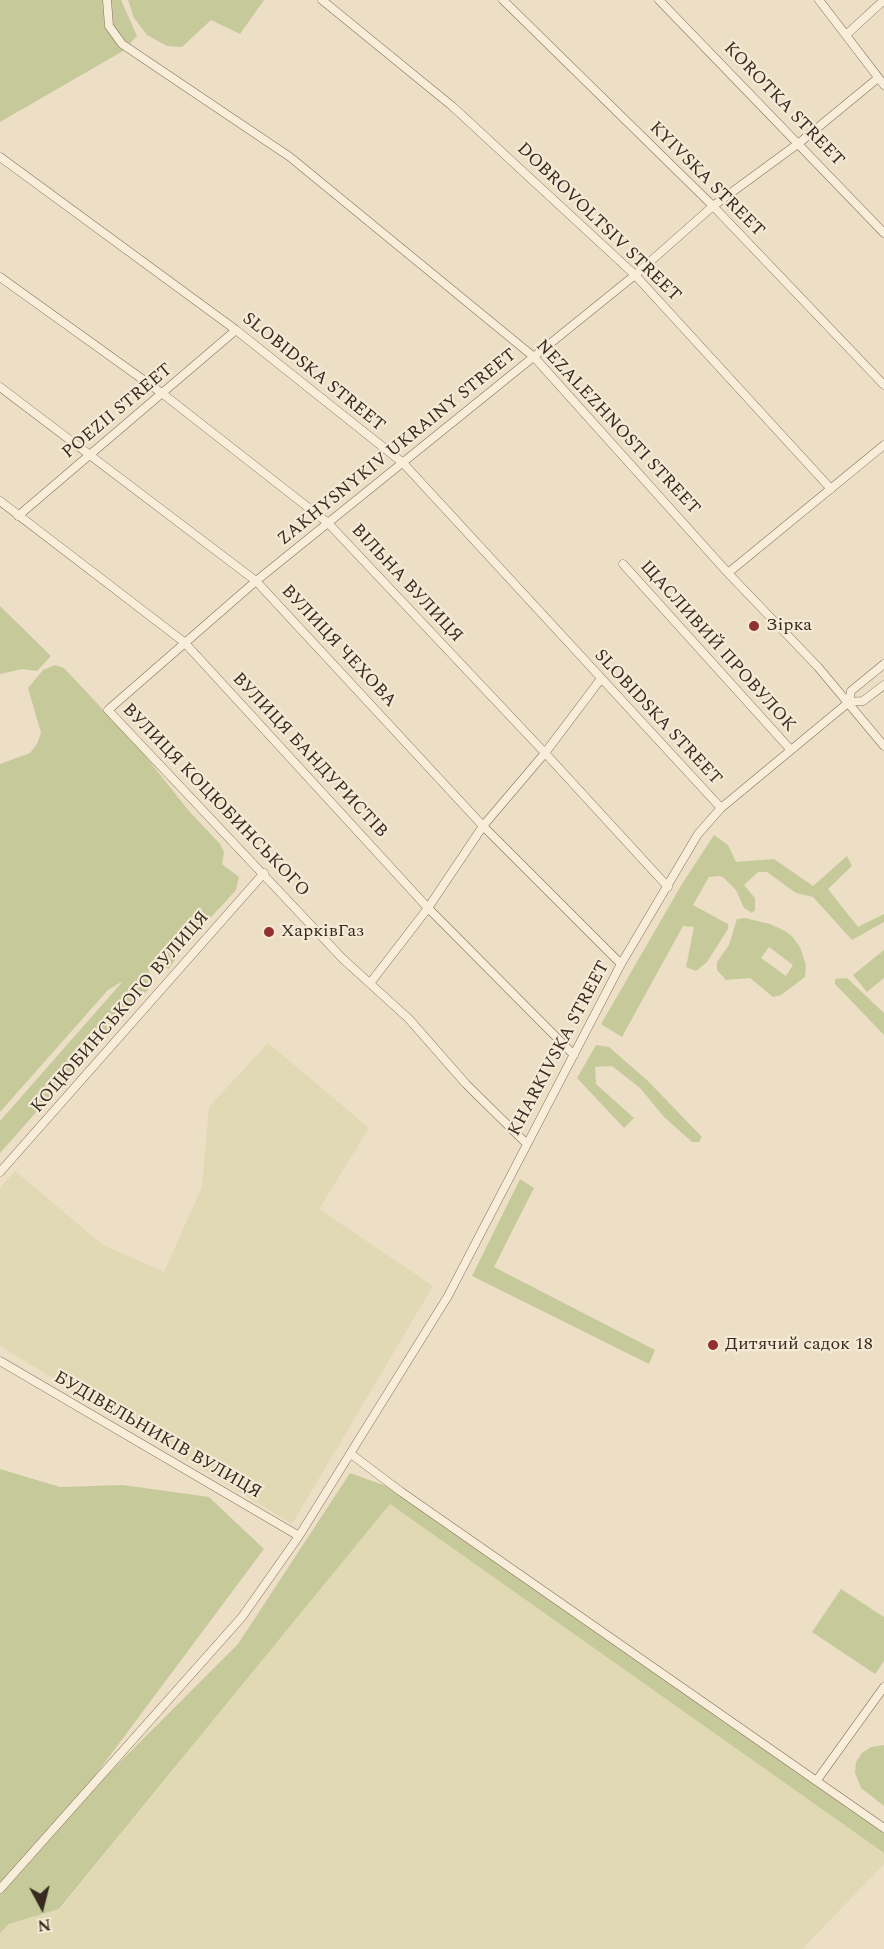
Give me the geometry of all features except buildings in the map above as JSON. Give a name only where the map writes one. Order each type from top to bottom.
[{"type":"street","name":"NEZALEZHNOSTI STREET","points":[[107,0],[109,26],[122,44],[147,63],[290,157],[534,357],[728,573],[849,702],[884,746]]},
{"type":"street","name":"DOBROVOLTSIV STREET","points":[[322,0],[452,106],[635,275],[831,489]]},
{"type":"street","name":"KYIVSKA STREET","points":[[503,0],[713,206],[884,385]]},
{"type":"street","name":"KOROTKA STREET","points":[[659,0],[799,142],[884,233]]},
{"type":"street","points":[[819,0],[881,82]]},
{"type":"street","points":[[846,35],[884,0]]},
{"type":"street","name":"ZAKHYSNYKIV UKRAINY STREET","points":[[108,710],[256,581],[635,275],[713,206],[881,82]]},
{"type":"street","name":"SLOBIDSKA STREET","points":[[0,157],[236,330],[403,463],[600,680],[721,808]]},
{"type":"street","name":"ВІЛЬНА ВУЛИЦЯ","points":[[0,276],[163,394],[328,523],[668,887]]},
{"type":"street","name":"POEZII STREET","points":[[18,516],[236,330]]},
{"type":"street","name":"ВУЛИЦЯ ЧЕХОВА","points":[[0,387],[256,581],[483,826],[621,964]]},
{"type":"street","points":[[728,573],[884,445]]},
{"type":"street","name":"ВУЛИЦЯ БАНДУРИСТІВ","points":[[0,501],[184,642],[428,908],[574,1055]]},
{"type":"street","name":"ЩАСЛИВИЙ ПРОВУЛОК","points":[[623,564],[790,749]]},
{"type":"street","name":"KHARKIVSKA STREET","points":[[849,702],[851,691],[884,664]]},
{"type":"street","points":[[371,982],[428,908],[483,826],[545,753],[600,680]]},
{"type":"street","name":"KHARKIVSKA STREET","points":[[0,1889],[242,1617],[299,1536],[448,1296],[621,964],[698,834],[721,808],[790,749],[849,702],[863,701],[884,685]]},
{"type":"street","name":"ВУЛИЦЯ КОЦЮБИНСЬКОГО","points":[[108,710],[343,958],[409,1019],[466,1084],[527,1144]]},
{"type":"street","name":"КОЦЮБИНСЬКОГО ВУЛИЦЯ","points":[[0,1172],[264,873]]},
{"type":"street","name":"БУДІВЕЛЬНИКІВ ВУЛИЦЯ","points":[[0,1361],[299,1536]]},
{"type":"street","points":[[351,1454],[400,1491],[884,1828]]},
{"type":"street","points":[[817,1780],[884,1687]]},
{"type":"shaded area","points":[[268,1043],[369,1128],[319,1209],[433,1286],[292,1524],[0,1346],[0,1188],[15,1171],[103,1245],[164,1272],[202,1187],[209,1107]]},
{"type":"shaded area","points":[[390,1504],[884,1853],[884,1864],[802,1949],[0,1949],[0,1933],[9,1924],[60,1909]]},
{"type":"green space","points":[[0,0],[121,0],[137,36],[123,51],[0,122]]},
{"type":"green space","points":[[128,0],[264,0],[240,34],[211,20],[182,47],[167,46],[147,35],[134,18]]},
{"type":"green space","points":[[0,606],[51,656],[37,671],[22,669],[0,674]]},
{"type":"green space","points":[[55,665],[64,668],[139,748],[189,811],[220,844],[224,852],[222,864],[239,877],[236,890],[182,949],[169,969],[155,962],[149,968],[148,990],[128,1009],[0,1153],[0,1121],[123,981],[108,990],[0,1112],[0,764],[30,753],[37,744],[41,733],[28,688],[43,670]]},
{"type":"green space","points":[[714,835],[728,845],[736,862],[774,859],[813,886],[847,856],[852,866],[828,889],[858,927],[884,914],[884,922],[852,940],[813,897],[796,893],[767,872],[758,872],[744,885],[755,898],[755,910],[752,913],[744,908],[736,890],[724,878],[709,877],[693,905],[728,924],[728,929],[707,962],[696,971],[686,967],[694,927],[683,926],[622,1037],[601,1024],[682,884]]},
{"type":"green space","points":[[745,918],[770,924],[792,936],[800,947],[806,965],[805,977],[781,995],[773,997],[750,978],[726,980],[717,970],[717,962],[729,945],[737,919]],"holes":[[[769,947],[793,965],[786,976],[761,958]]]},
{"type":"green space","points":[[884,950],[884,978],[867,992],[853,975]]},
{"type":"green space","points":[[847,978],[884,1013],[884,1035],[835,984],[835,979]]},
{"type":"green space","points":[[596,1045],[609,1047],[648,1081],[702,1137],[699,1142],[692,1142],[664,1117],[640,1088],[612,1066],[595,1067],[596,1084],[634,1118],[624,1128],[577,1078]]},
{"type":"green space","points":[[520,1179],[534,1188],[494,1267],[655,1350],[649,1364],[472,1276]]},
{"type":"green space","points":[[0,1469],[60,1487],[123,1485],[209,1497],[264,1549],[62,1820],[238,1644],[350,1473],[400,1491],[884,1828],[884,1853],[390,1504],[59,1909],[9,1924],[0,1933]]},
{"type":"green space","points":[[841,1589],[884,1617],[884,1661],[875,1674],[812,1632]]},
{"type":"green space","points":[[884,1745],[884,1806],[861,1788],[855,1773],[856,1762],[862,1753],[871,1747]]},
{"type":"place","name":"Зірка","points":[[754,626]]},
{"type":"place","name":"ХарківГаз","points":[[269,932]]},
{"type":"place","name":"Дитячий садок 18","points":[[713,1345]]}]
